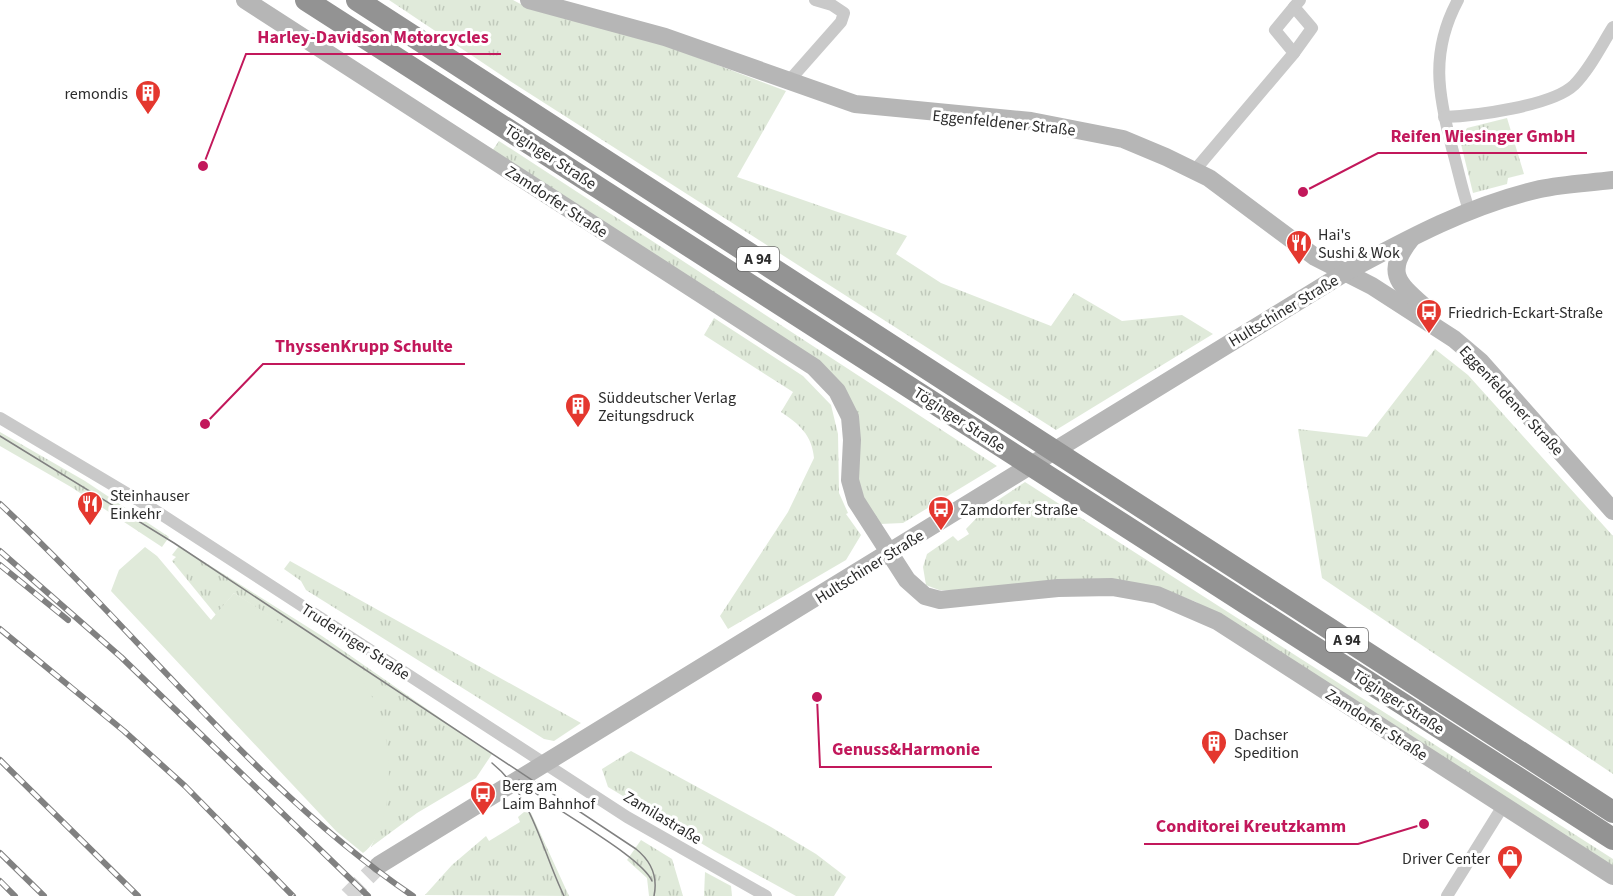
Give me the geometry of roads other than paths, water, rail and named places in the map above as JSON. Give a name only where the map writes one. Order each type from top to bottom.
[{"type":"highway","name":"Töginger Straße","points":[[306,0],[1613,839]]},
{"type":"highway","name":"Töginger Straße","points":[[357,0],[1613,812]]},
{"type":"street","name":"Zamdorfer Straße","points":[[245,0],[814,367],[837,391],[849,417],[852,490],[890,553],[917,591],[940,600],[1083,586],[1138,591],[1185,605],[1217,621],[1613,876]]},
{"type":"street","name":"Eggenfeldener Straße","points":[[530,0],[665,37],[855,104],[1031,121],[1109,136],[1123,139],[1195,170],[1243,202],[1315,257],[1410,308],[1454,339],[1496,378],[1613,511]]},
{"type":"street","points":[[788,82],[841,22],[844,13],[832,5],[814,0]]},
{"type":"street","points":[[1458,0],[1448,21],[1440,54],[1438,83],[1444,117],[1469,210]]},
{"type":"street","points":[[1195,170],[1294,53],[1312,28],[1297,3],[1275,30],[1294,53]]},
{"type":"street","points":[[1444,117],[1477,116],[1548,99],[1573,86],[1613,27]]},
{"type":"street","points":[[1346,272],[1414,235],[1469,210],[1542,189],[1613,180]]},
{"type":"street","points":[[1414,235],[1399,255],[1395,274],[1402,285],[1448,328],[1454,339]]},
{"type":"street","name":"Hultschiner Straße","points":[[545,763],[1346,272]]},
{"type":"street","name":"Truderinger Straße","points":[[0,418],[145,503],[545,763]]},
{"type":"street","points":[[379,865],[545,763]]},
{"type":"street","name":"Zamilastraße","points":[[545,763],[635,822],[766,896]]},
{"type":"street","points":[[1447,896],[1503,806]]},
{"type":"tunnel","points":[[348,896],[379,865]]},
{"type":"tram line","points":[[0,436],[174,543],[636,849],[646,859],[652,870],[655,882],[654,896]]},
{"type":"tram line","points":[[492,763],[506,776],[527,808],[564,896]]},
{"type":"tram line","points":[[519,780],[612,844],[644,870],[652,881]]},
{"type":"railway","points":[[0,504],[51,553],[199,708],[301,808],[356,854],[413,896]]},
{"type":"railway","points":[[0,551],[121,657],[368,896]]},
{"type":"railway","points":[[0,565],[68,620]]},
{"type":"railway","points":[[0,629],[124,731],[185,786],[293,896]]},
{"type":"railway","points":[[0,760],[138,896]]},
{"type":"railway","points":[[0,853],[44,896]]},
{"type":"railway","points":[[0,881],[15,896]]},
{"type":"place","name":"remondis","points":[[148,116]]},
{"type":"place","name":"Harley-Davidson Motorcycles","points":[[203,166]]},
{"type":"place","name":"Reifen Wiesinger GmbH","points":[[1303,192]]},
{"type":"place","name":"Hai's Sushi & Wok","points":[[1299,266]]},
{"type":"place","name":"Friedrich-Eckart-Straße","points":[[1429,335]]},
{"type":"place","name":"ThyssenKrupp Schulte","points":[[205,424]]},
{"type":"place","name":"Süddeutscher Verlag Zeitungsdruck","points":[[578,429]]},
{"type":"place","name":"Steinhauser Einkehr","points":[[90,527]]},
{"type":"place","name":"Zamdorfer Straße","points":[[941,532]]},
{"type":"place","name":"Genuss&Harmonie","points":[[817,697]]},
{"type":"place","name":"Dachser Spedition","points":[[1214,766]]},
{"type":"place","name":"Berg am Laim Bahnhof","points":[[483,817]]},
{"type":"place","name":"Conditorei Kreutzkamm","points":[[1424,824]]},
{"type":"place","name":"Driver Center","points":[[1510,881]]}]
